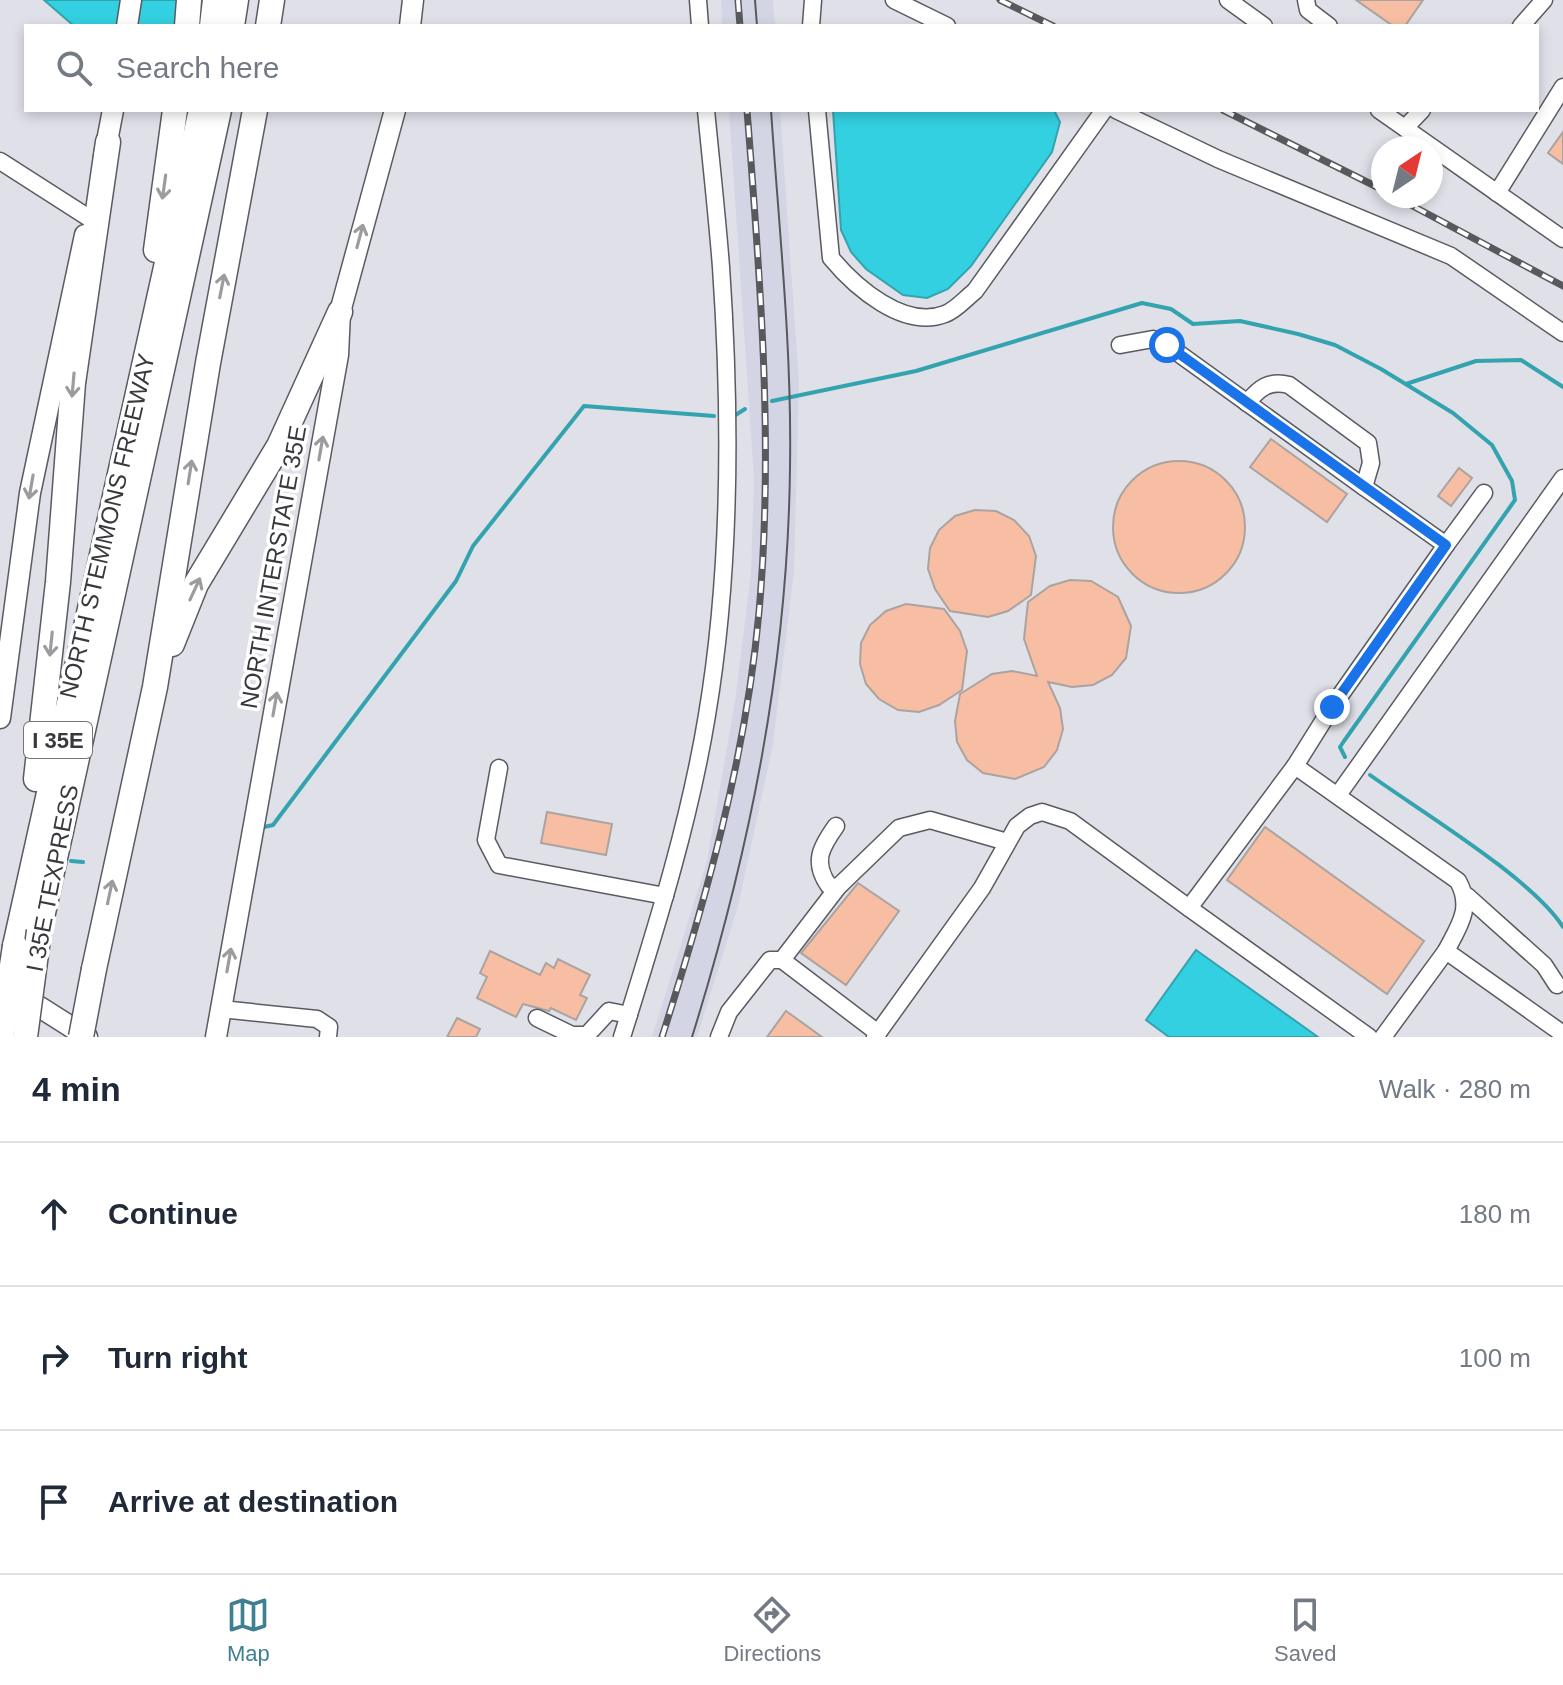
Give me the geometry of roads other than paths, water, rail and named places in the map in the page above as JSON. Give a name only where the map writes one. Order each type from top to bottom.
[{"type":"highway","points":[[187,24],[189,0]]},
{"type":"highway","points":[[212,24],[215,0]]},
{"type":"highway","points":[[232,24],[236,0]]},
{"type":"highway","points":[[268,24],[272,0]]},
{"type":"highway","points":[[142,369],[175,112]]},
{"type":"highway","name":"NORTH STEMMONS FREEWAY","points":[[1,1037],[19,916],[201,112]]},
{"type":"highway","name":"I 35E TEXPRESS","points":[[25,1037],[39,931],[219,112]]},
{"type":"highway","points":[[84,1037],[94,969],[155,687],[208,363],[255,112]]},
{"type":"highway","points":[[19,916],[20,861],[35,789],[58,582],[73,383],[108,142]]},
{"type":"highway","points":[[155,687],[196,584],[279,446],[340,312]]},
{"type":"main road","points":[[127,24],[131,0]]},
{"type":"main road","points":[[410,24],[413,0]]},
{"type":"main road","points":[[0,718],[30,493],[113,112]]},
{"type":"main road","name":"NORTH INTERSTATE 35E","points":[[216,1037],[338,355],[340,312],[394,112]]},
{"type":"main road","points":[[0,983],[84,1037]]},
{"type":"street","points":[[698,0],[700,24]]},
{"type":"street","points":[[811,24],[813,0]]},
{"type":"street","points":[[894,0],[943,24]]},
{"type":"street","points":[[1228,0],[1261,24]]},
{"type":"street","points":[[1306,0],[1308,10],[1326,24]]},
{"type":"street","points":[[1523,24],[1544,0]]},
{"type":"street","points":[[1497,193],[1563,87]]},
{"type":"street","points":[[622,1037],[684,829],[707,713],[721,579],[723,332],[706,112]]},
{"type":"street","points":[[817,112],[831,258],[846,276],[892,308],[925,319],[953,311],[975,291],[1103,112]]},
{"type":"street","points":[[1120,112],[1218,159],[1451,256],[1563,333]]},
{"type":"street","points":[[1382,112],[1563,239]]},
{"type":"street","points":[[1405,128],[1420,112]]},
{"type":"street","points":[[0,161],[89,218]]},
{"type":"street","points":[[1120,345],[1153,339],[1167,345],[1446,545]]},
{"type":"street","points":[[1247,403],[1265,385],[1277,382],[1289,385],[1368,443],[1371,463],[1364,487]]},
{"type":"street","points":[[1338,795],[1563,478]]},
{"type":"street","points":[[1189,908],[1295,766],[1332,707],[1484,493]]},
{"type":"street","points":[[1295,766],[1458,881],[1467,896],[1544,965],[1561,985]]},
{"type":"street","points":[[499,768],[486,840],[493,859],[499,865],[665,896]]},
{"type":"street","points":[[719,1037],[729,1012],[770,960],[782,960],[877,1035],[982,888],[1017,826],[1042,812],[1055,814],[1369,1037]]},
{"type":"street","points":[[782,960],[838,887],[899,828],[930,820],[961,826],[1007,842]]},
{"type":"street","points":[[836,826],[821,847],[818,861],[829,886],[838,887]]},
{"type":"street","points":[[1383,1037],[1446,951],[1463,918],[1467,896]]},
{"type":"street","points":[[1446,951],[1563,1034]]},
{"type":"street","points":[[221,1009],[317,1019],[329,1027],[328,1037]]},
{"type":"street","points":[[537,1018],[572,1035],[587,1035],[609,1011],[629,1015]]},
{"type":"water","points":[[44,0],[189,0],[211,24],[72,24]]},
{"type":"water","points":[[833,112],[1055,112],[1060,122],[1052,152],[971,266],[948,289],[927,298],[903,295],[866,269],[851,252],[841,230]]},
{"type":"water","points":[[1196,950],[1318,1037],[1169,1037],[1146,1020]]},
{"type":"waterway","points":[[772,401],[916,371],[1142,303],[1171,309],[1193,324],[1240,321],[1335,345],[1453,413],[1492,445],[1512,481],[1515,500],[1340,747],[1345,757]]},
{"type":"waterway","points":[[1406,384],[1476,361],[1521,360],[1563,387]]},
{"type":"waterway","points":[[264,827],[273,825],[456,581],[473,546],[584,406],[714,416]]},
{"type":"waterway","points":[[734,416],[745,409]]},
{"type":"waterway","points":[[1370,775],[1502,867],[1548,908],[1563,927]]},
{"type":"waterway","points":[[71,861],[83,862]]},
{"type":"tram line","points":[[755,0],[757,24]]},
{"type":"tram line","points":[[692,1037],[732,897],[748,826],[762,755],[782,612],[788,540],[790,422],[787,333],[771,112]]},
{"type":"railway","points":[[738,0],[740,24]]},
{"type":"railway","points":[[1000,0],[1049,24]]},
{"type":"railway","points":[[662,1037],[722,827],[745,720],[759,612],[765,487],[764,361],[747,112]]},
{"type":"railway","points":[[1227,112],[1371,184]]},
{"type":"railway","points":[[1417,208],[1563,286]]}]
